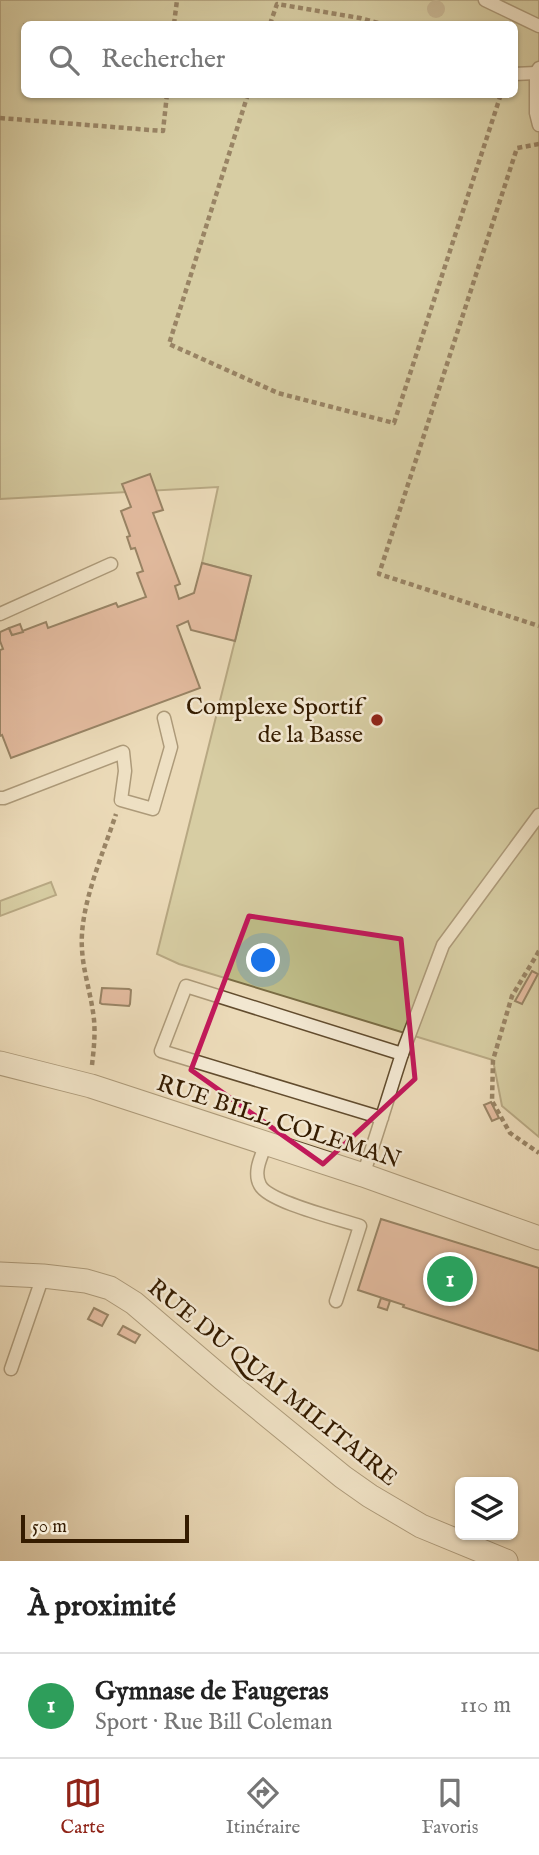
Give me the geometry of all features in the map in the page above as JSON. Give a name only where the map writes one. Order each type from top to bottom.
[{"type":"street","name":"RUE BILL COLEMAN","points":[[0,1063],[91,1086],[363,1175],[539,1238]]},
{"type":"street","name":"RUE DU QUAI MILITAIRE","points":[[0,1274],[86,1281],[110,1288],[134,1303],[343,1477],[370,1496],[421,1526],[506,1561]]},
{"type":"lane","points":[[485,0],[539,26]]},
{"type":"lane","points":[[518,74],[538,71],[536,113],[539,125]]},
{"type":"lane","points":[[0,614],[111,564]]},
{"type":"lane","points":[[0,797],[4,798],[123,752],[125,771],[121,800],[153,809],[171,747],[164,718]]},
{"type":"lane","points":[[363,1175],[402,1054],[443,945],[539,815]]},
{"type":"lane","points":[[382,1118],[161,1051],[186,986],[402,1054]]},
{"type":"lane","points":[[266,1144],[257,1166],[258,1183],[263,1190],[282,1201],[360,1226],[336,1301]]},
{"type":"lane","points":[[11,1370],[43,1276]]},
{"type":"path","points":[[174,21],[177,0]]},
{"type":"path","points":[[271,21],[277,4],[369,21]]},
{"type":"path","points":[[0,118],[163,131],[167,98]]},
{"type":"path","points":[[247,98],[169,344],[278,393],[394,423],[499,98]]},
{"type":"path","points":[[539,144],[517,148],[379,574],[539,626]]},
{"type":"path","points":[[91,1086],[95,1033],[81,946],[87,901],[121,800]]},
{"type":"path","points":[[539,951],[512,996],[493,1060],[492,1101],[510,1133],[539,1153]]},
{"type":"highlighted area","points":[[249,916],[401,939],[415,1079],[323,1164],[191,1070]]},
{"type":"shaded area","name":"Complexe Sportif de la Basse","points":[[0,0],[539,0],[539,1137],[502,1106],[493,1060],[179,964],[157,954],[251,576],[202,563],[218,487],[0,499]]},
{"type":"shaded area","points":[[51,882],[56,895],[0,916],[0,901]]},
{"type":"building","points":[[150,474],[163,510],[153,513],[180,584],[175,586],[179,599],[194,593],[202,563],[251,576],[235,641],[191,630],[188,621],[177,626],[200,688],[11,758],[2,735],[0,736],[0,650],[3,649],[0,632],[9,628],[12,635],[46,622],[48,628],[116,603],[118,607],[146,597],[137,573],[143,571],[135,548],[131,549],[127,537],[130,536],[121,511],[131,507],[122,484]]},
{"type":"building","points":[[20,624],[23,632],[12,635],[9,628]]},
{"type":"building","points":[[532,971],[538,974],[522,1004],[515,1001]]},
{"type":"building","points":[[102,988],[131,990],[129,1006],[100,1003]]},
{"type":"building","points":[[491,1102],[499,1118],[492,1121],[484,1105]]},
{"type":"building","points":[[381,1219],[539,1268],[539,1351],[358,1290]]},
{"type":"building","points":[[381,1298],[390,1301],[387,1310],[378,1307]]},
{"type":"building","points":[[94,1308],[108,1315],[102,1326],[88,1319]]},
{"type":"building","points":[[123,1326],[140,1335],[135,1343],[118,1334]]},
{"type":"place","name":"Complexe Sportif de la Basse","points":[[377,720]]},
{"type":"place","name":"Gymnase de Faugeras","points":[[450,1279]]}]
